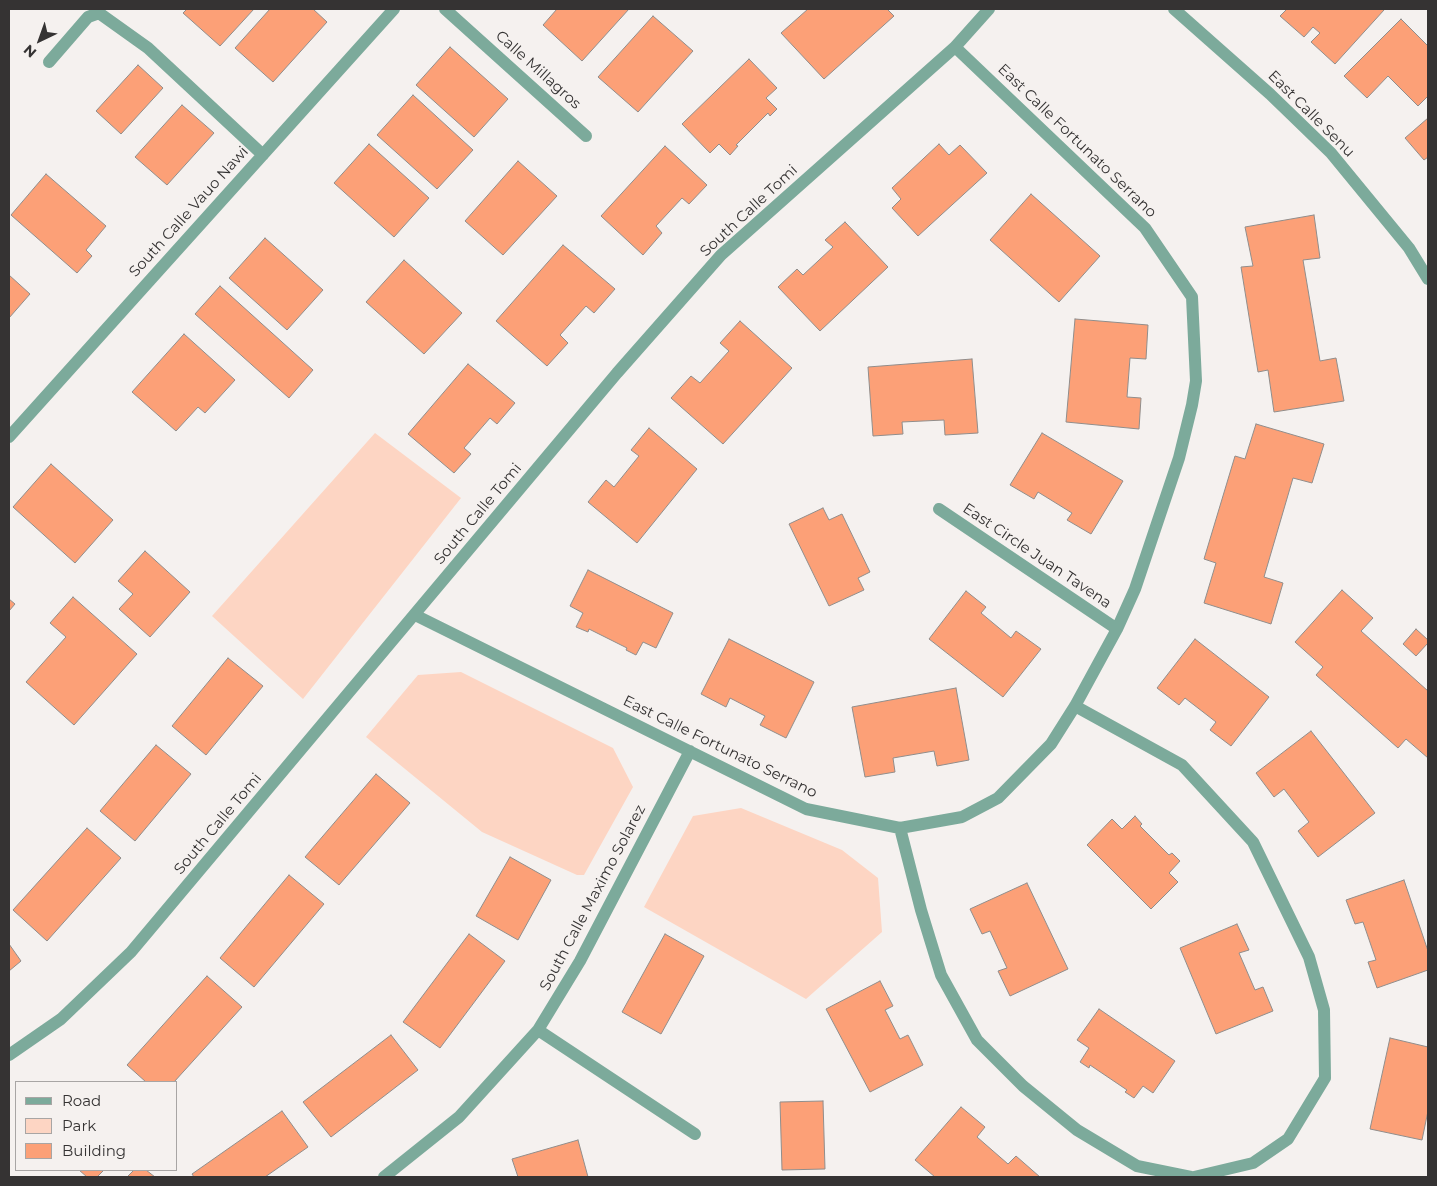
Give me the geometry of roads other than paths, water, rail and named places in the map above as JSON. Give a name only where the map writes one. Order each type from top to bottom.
[{"type":"street","name":"South Calle Vauo Nawi","points":[[9,437],[394,9]]},
{"type":"street","name":"Calle Millagros","points":[[445,9],[586,136]]},
{"type":"street","name":"South Calle Tomi","points":[[9,1055],[61,1019],[131,952],[617,373],[721,255],[955,47],[989,9]]},
{"type":"street","name":"East Calle Senu","points":[[1174,9],[1270,94],[1331,152],[1409,248],[1428,279]]},
{"type":"street","points":[[48,62],[88,18],[100,13],[148,48],[263,155]]},
{"type":"street","name":"East Calle Fortunato Serrano","points":[[415,614],[806,809],[900,828],[962,818],[998,798],[1051,744],[1075,706],[1117,629],[1135,589],[1179,458],[1196,381],[1192,297],[1145,228],[955,47]]},
{"type":"street","name":"East Circle Juan Tavena","points":[[939,509],[1117,629]]},
{"type":"street","points":[[900,828],[921,910],[941,975],[977,1040],[1023,1086],[1077,1130],[1137,1166],[1193,1177],[1252,1163],[1288,1139],[1324,1078],[1324,1010],[1309,957],[1253,842],[1182,765],[1075,706]]},
{"type":"street","name":"South Calle Maximo Solarez","points":[[384,1177],[459,1117],[538,1030],[580,961],[690,751]]},
{"type":"street","points":[[538,1030],[695,1134]]}]
